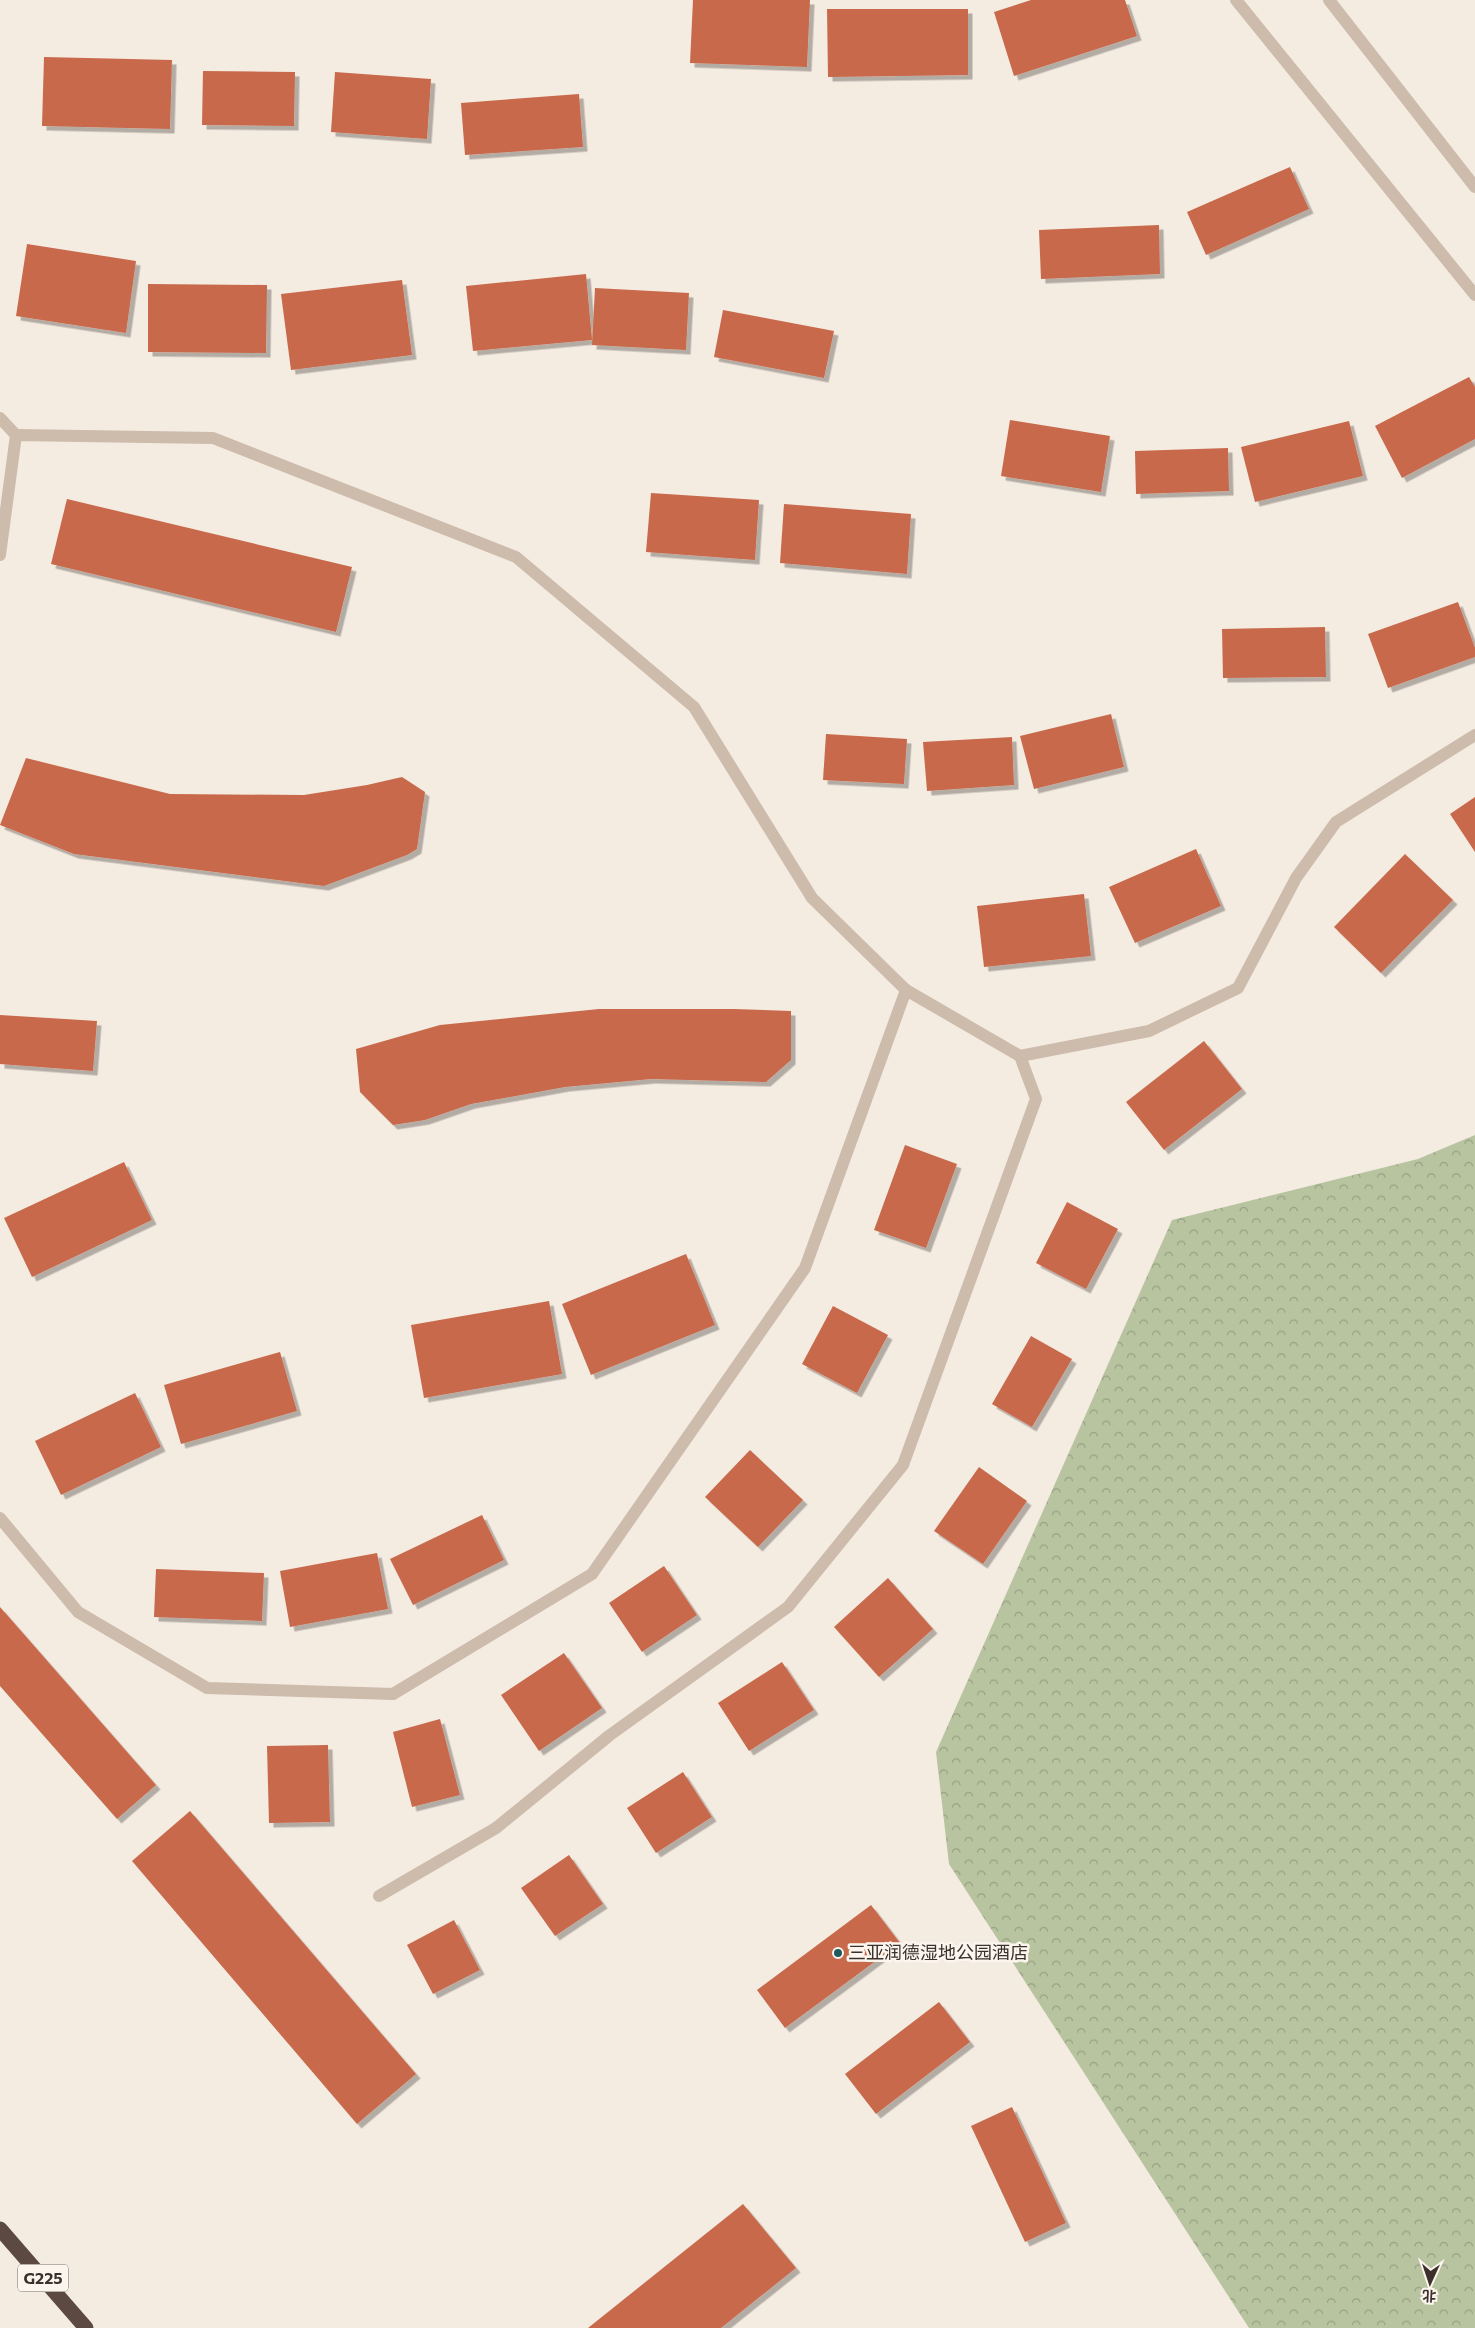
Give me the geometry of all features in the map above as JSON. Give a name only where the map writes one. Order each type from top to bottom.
[{"type":"highway","name":"G225","points":[[0,2229],[86,2328]]},
{"type":"street","points":[[1236,0],[1475,295]]},
{"type":"street","points":[[1329,0],[1475,188]]},
{"type":"street","points":[[0,418],[16,435],[213,438],[516,557],[694,707],[812,898],[906,990],[1020,1056],[1036,1099],[903,1465],[788,1607],[610,1735],[496,1828],[379,1896]]},
{"type":"street","points":[[0,555],[16,435]]},
{"type":"street","points":[[1020,1056],[1149,1031],[1238,988],[1296,878],[1336,822],[1475,735]]},
{"type":"street","points":[[0,1518],[78,1612],[208,1688],[393,1694],[592,1574],[805,1268],[906,990]]},
{"type":"green space","points":[[1475,1135],[1475,2328],[1249,2328],[949,1864],[936,1752],[1172,1220],[1418,1159]]},
{"type":"building","points":[[693,0],[810,0],[807,67],[690,63]]},
{"type":"building","points":[[1031,0],[1125,0],[1137,36],[1014,76],[994,12]]},
{"type":"building","points":[[827,9],[968,9],[968,75],[828,77]]},
{"type":"building","points":[[44,57],[172,60],[170,129],[42,126]]},
{"type":"building","points":[[203,71],[295,72],[294,126],[202,125]]},
{"type":"building","points":[[335,72],[431,79],[427,139],[331,132]]},
{"type":"building","points":[[579,94],[583,147],[465,155],[461,103]]},
{"type":"building","points":[[1290,167],[1309,209],[1206,255],[1187,212]]},
{"type":"building","points":[[1159,225],[1160,274],[1041,279],[1039,230]]},
{"type":"building","points":[[27,244],[136,261],[126,333],[16,316]]},
{"type":"building","points":[[586,274],[592,340],[473,351],[466,286]]},
{"type":"building","points":[[402,280],[412,355],[291,370],[281,294]]},
{"type":"building","points":[[148,284],[267,285],[266,353],[148,352]]},
{"type":"building","points":[[595,288],[689,293],[686,350],[592,345]]},
{"type":"building","points":[[723,310],[834,331],[824,378],[714,357]]},
{"type":"building","points":[[1469,377],[1475,387],[1475,439],[1402,478],[1375,426]]},
{"type":"building","points":[[1010,420],[1110,436],[1101,492],[1001,476]]},
{"type":"building","points":[[1349,421],[1363,476],[1255,502],[1241,447]]},
{"type":"building","points":[[1228,448],[1229,491],[1136,494],[1135,451]]},
{"type":"building","points":[[651,493],[759,500],[755,560],[646,552]]},
{"type":"building","points":[[67,499],[352,567],[336,632],[51,564]]},
{"type":"building","points":[[784,504],[911,514],[907,574],[780,563]]},
{"type":"building","points":[[1458,602],[1475,648],[1475,657],[1388,688],[1368,634]]},
{"type":"building","points":[[1325,627],[1326,677],[1223,678],[1222,629]]},
{"type":"building","points":[[1111,714],[1124,767],[1034,789],[1020,736]]},
{"type":"building","points":[[826,734],[907,739],[904,784],[823,780]]},
{"type":"building","points":[[1012,737],[1014,785],[927,791],[923,742]]},
{"type":"building","points":[[26,758],[170,794],[304,795],[367,785],[402,777],[425,792],[417,849],[407,855],[324,886],[74,854],[0,825]]},
{"type":"building","points":[[1475,797],[1475,852],[1450,814]]},
{"type":"building","points":[[1196,849],[1221,906],[1135,943],[1109,887]]},
{"type":"building","points":[[1405,854],[1453,900],[1381,973],[1334,927]]},
{"type":"building","points":[[1084,894],[1091,956],[984,967],[977,906]]},
{"type":"building","points":[[599,1009],[791,1011],[791,1060],[766,1082],[651,1079],[565,1087],[471,1104],[425,1120],[393,1125],[360,1092],[356,1049],[440,1025]]},
{"type":"building","points":[[0,1015],[97,1021],[93,1071],[0,1064]]},
{"type":"building","points":[[1204,1041],[1242,1089],[1164,1150],[1126,1102]]},
{"type":"building","points":[[905,1145],[957,1164],[926,1248],[874,1230]]},
{"type":"building","points":[[124,1162],[152,1220],[32,1277],[4,1218]]},
{"type":"building","points":[[1067,1202],[1118,1229],[1086,1289],[1036,1263]]},
{"type":"building","points":[[686,1254],[715,1325],[591,1375],[562,1304]]},
{"type":"building","points":[[549,1301],[562,1374],[424,1398],[411,1325]]},
{"type":"building","points":[[833,1306],[888,1335],[857,1393],[802,1364]]},
{"type":"building","points":[[1031,1336],[1072,1359],[1032,1427],[992,1404]]},
{"type":"building","points":[[280,1352],[297,1411],[181,1444],[164,1385]]},
{"type":"building","points":[[135,1393],[161,1447],[61,1495],[35,1441]]},
{"type":"building","points":[[750,1450],[803,1500],[758,1547],[705,1497]]},
{"type":"building","points":[[979,1467],[1027,1501],[983,1564],[934,1531]]},
{"type":"building","points":[[482,1515],[504,1560],[413,1605],[390,1559]]},
{"type":"building","points":[[377,1553],[388,1609],[290,1627],[280,1571]]},
{"type":"building","points":[[664,1566],[697,1615],[642,1652],[609,1603]]},
{"type":"building","points":[[156,1569],[264,1573],[262,1621],[154,1617]]},
{"type":"building","points":[[888,1578],[933,1629],[879,1677],[834,1627]]},
{"type":"building","points":[[0,1607],[156,1785],[117,1819],[0,1686]]},
{"type":"building","points":[[564,1653],[602,1708],[539,1751],[501,1695]]},
{"type":"building","points":[[782,1662],[814,1710],[749,1751],[718,1703]]},
{"type":"building","points":[[440,1719],[460,1795],[412,1807],[393,1732]]},
{"type":"building","points":[[328,1745],[330,1822],[269,1823],[267,1746]]},
{"type":"building","points":[[683,1772],[712,1817],[656,1853],[627,1808]]},
{"type":"building","points":[[190,1811],[416,2074],[357,2124],[132,1861]]},
{"type":"building","points":[[569,1855],[603,1904],[555,1936],[521,1888]]},
{"type":"building","points":[[871,1905],[900,1943],[785,2028],[757,1990]]},
{"type":"building","points":[[454,1920],[480,1970],[433,1994],[407,1945]]},
{"type":"building","points":[[939,2002],[970,2042],[876,2114],[845,2074]]},
{"type":"building","points":[[1012,2107],[1066,2223],[1025,2242],[971,2126]]},
{"type":"building","points":[[743,2204],[796,2268],[721,2328],[588,2328]]},
{"type":"place","name":"三亚润德湿地公园酒店","points":[[838,1953]]}]
